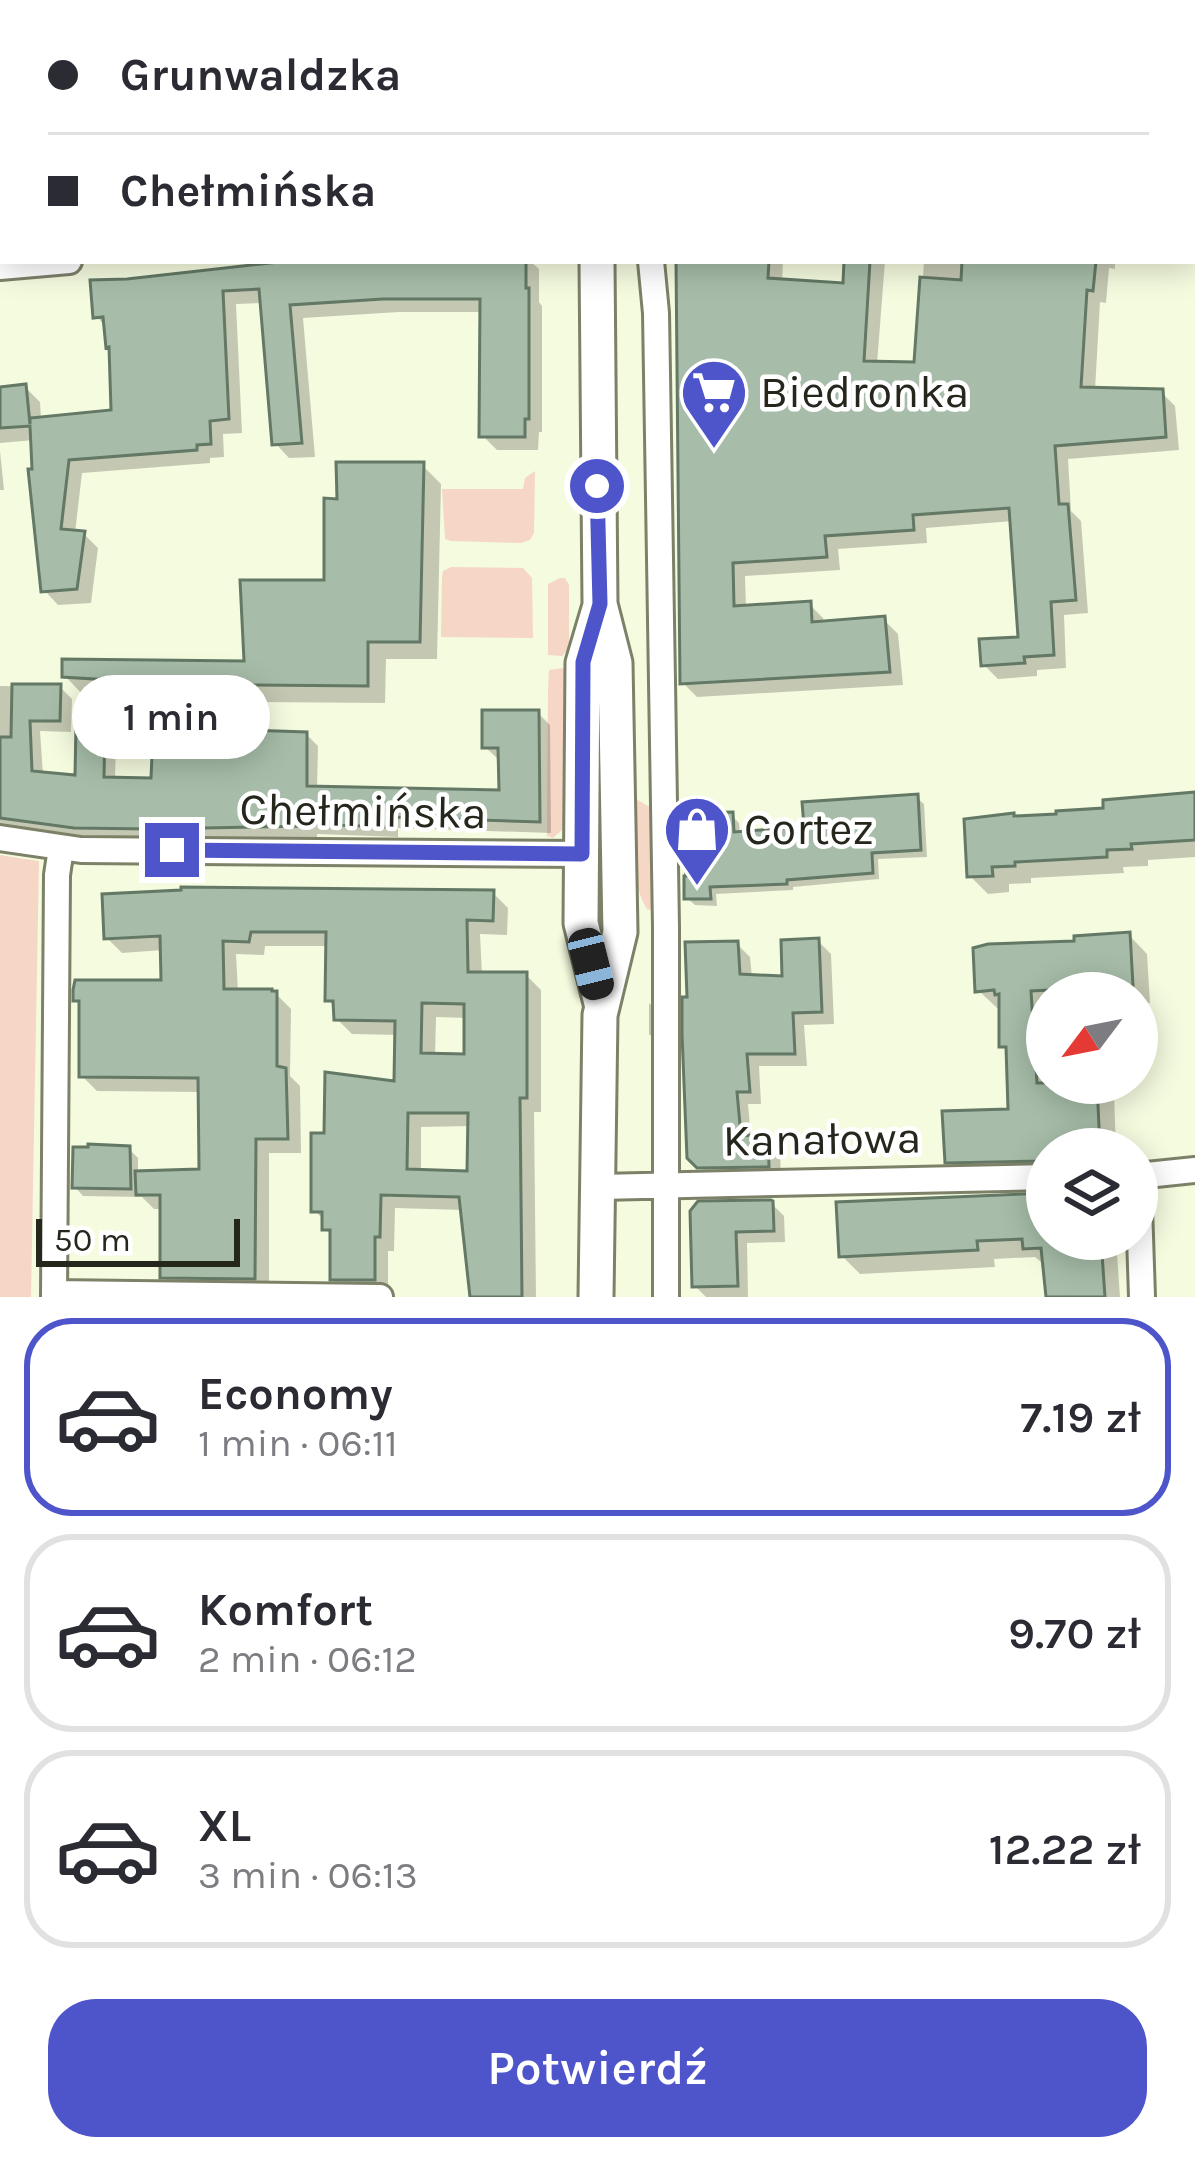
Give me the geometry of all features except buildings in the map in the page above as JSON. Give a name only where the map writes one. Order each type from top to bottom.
[{"type":"main road","points":[[596,1297],[602,1004],[620,932],[615,663],[600,604],[597,264]]},
{"type":"main road","points":[[600,604],[583,662],[581,923],[602,1004]]},
{"type":"street","points":[[0,267],[34,264]]},
{"type":"street","points":[[651,264],[656,313],[666,927],[666,1297]]},
{"type":"street","name":"Chełmińska","points":[[0,838],[61,848],[582,854]]},
{"type":"street","points":[[61,848],[54,1295],[380,1297]]},
{"type":"street","points":[[1158,1174],[1195,1170]]},
{"type":"street","name":"Kanałowa","points":[[599,1186],[1026,1177]]},
{"type":"street","points":[[1141,1260],[1142,1297]]},
{"type":"shaded area","points":[[535,471],[530,540],[445,539],[442,489],[523,489],[525,478]]},
{"type":"shaded area","points":[[451,567],[523,568],[532,578],[533,638],[441,637],[442,576]]},
{"type":"shaded area","points":[[560,578],[569,585],[569,649],[562,656],[548,655],[548,584]]},
{"type":"shaded area","points":[[563,668],[569,674],[569,814],[553,838],[547,836],[549,670]]},
{"type":"shaded area","points":[[633,797],[651,808],[652,909],[648,910],[635,872]]},
{"type":"shaded area","points":[[0,855],[39,861],[31,1297],[0,1297]]},
{"type":"place","name":"Biedronka","points":[[714,451]]},
{"type":"place","name":"Cortez","points":[[697,888]]},
{"type":"route","points":[[172,850],[582,854],[583,662],[600,604],[597,486]]}]
